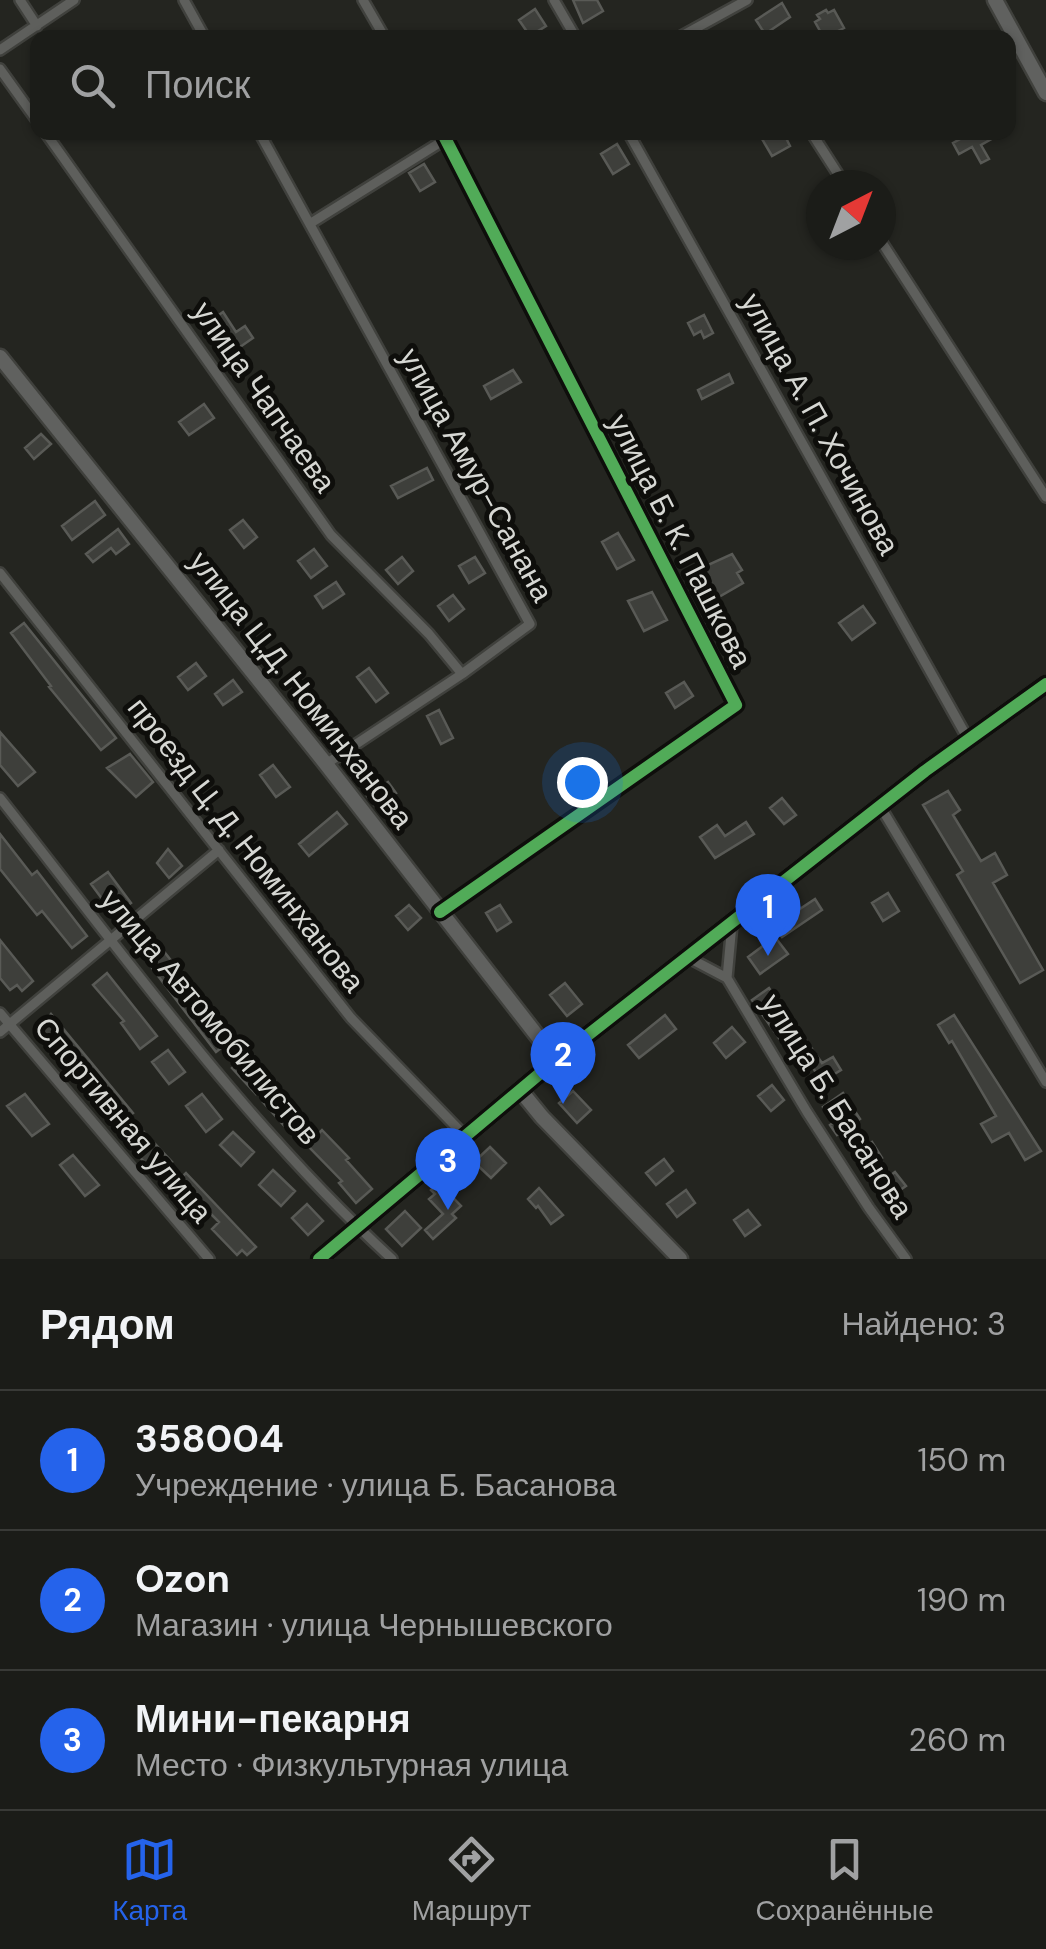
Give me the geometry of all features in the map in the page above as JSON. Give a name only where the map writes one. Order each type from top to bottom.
[{"type":"street","points":[[20,0],[37,26]]},
{"type":"street","points":[[31,30],[74,0]]},
{"type":"street","points":[[184,0],[201,30]]},
{"type":"street","points":[[363,0],[380,30]]},
{"type":"street","points":[[554,0],[571,30]]},
{"type":"street","points":[[692,30],[746,0]]},
{"type":"street","points":[[995,0],[1011,30]]},
{"type":"street","points":[[0,50],[30,31]]},
{"type":"street","points":[[1016,38],[1046,93]]},
{"type":"street","points":[[0,69],[30,111]]},
{"type":"street","name":"улица Чапчаева","points":[[51,140],[331,535],[429,634],[462,674]]},
{"type":"street","name":"улица Амур-Санана","points":[[264,140],[530,624],[326,764]]},
{"type":"street","points":[[311,223],[438,140]]},
{"type":"street","name":"улица Б. К. Пашкова","points":[[440,912],[736,705],[446,140]]},
{"type":"street","name":"улица А. П. Хочинова","points":[[632,140],[968,739]]},
{"type":"street","points":[[816,140],[835,170]]},
{"type":"street","points":[[893,260],[1046,497]]},
{"type":"street","name":"улица Ц.Д. Номинханова","points":[[0,357],[326,764],[556,1060]]},
{"type":"street","name":"проезд Ц. Д. Номинханова","points":[[0,573],[351,1018],[466,1136]]},
{"type":"street","points":[[319,1259],[556,1060],[880,806],[1046,684]]},
{"type":"street","name":"улица Автомобилистов","points":[[0,798],[229,1087],[358,1228],[392,1259]]},
{"type":"street","points":[[880,806],[1046,1082]]},
{"type":"street","points":[[0,1032],[219,850]]},
{"type":"street","points":[[689,958],[727,978],[732,924]]},
{"type":"street","name":"улица Б. Басанова","points":[[727,978],[807,1112],[906,1259]]},
{"type":"street","name":"Спортивная улица","points":[[0,1012],[209,1259]]},
{"type":"street","points":[[520,1090],[680,1259]]},
{"type":"building","points":[[573,0],[597,0],[603,11],[583,23]]},
{"type":"building","points":[[782,3],[790,17],[771,30],[762,30],[756,20]]},
{"type":"building","points":[[535,9],[546,26],[526,30],[519,20]]},
{"type":"building","points":[[834,10],[844,28],[820,30],[815,22],[820,19],[817,15]]},
{"type":"building","points":[[763,140],[787,140],[790,146],[772,156]]},
{"type":"building","points":[[990,140],[981,145],[989,159],[981,163],[972,147],[959,154],[953,143]]},
{"type":"building","points":[[617,144],[629,164],[613,174],[601,154]]},
{"type":"building","points":[[424,164],[435,182],[420,191],[409,173]]},
{"type":"building","points":[[223,312],[236,332],[245,326],[253,338],[227,356],[206,324]]},
{"type":"building","points":[[704,315],[713,333],[704,338],[701,331],[694,335],[688,323]]},
{"type":"building","points":[[513,370],[521,382],[491,399],[484,386]]},
{"type":"building","points":[[729,374],[733,383],[702,399],[698,390]]},
{"type":"building","points":[[204,404],[214,418],[189,435],[179,422]]},
{"type":"building","points":[[41,434],[51,444],[34,459],[25,448]]},
{"type":"building","points":[[427,468],[433,480],[398,498],[391,486]]},
{"type":"building","points":[[95,501],[105,515],[72,540],[62,526]]},
{"type":"building","points":[[243,520],[257,537],[244,548],[230,530]]},
{"type":"building","points":[[118,529],[129,544],[116,554],[111,548],[93,562],[86,554]]},
{"type":"building","points":[[618,533],[634,560],[617,569],[602,542]]},
{"type":"building","points":[[314,549],[327,566],[311,578],[298,561]]},
{"type":"building","points":[[732,554],[742,570],[737,573],[743,583],[717,598],[712,590],[707,593],[699,569]]},
{"type":"building","points":[[402,557],[413,571],[398,584],[386,570]]},
{"type":"building","points":[[475,557],[485,573],[469,583],[459,566]]},
{"type":"building","points":[[336,582],[344,594],[323,608],[315,596]]},
{"type":"building","points":[[652,592],[667,620],[644,631],[628,601]]},
{"type":"building","points":[[453,595],[464,609],[449,621],[438,606]]},
{"type":"building","points":[[863,606],[875,623],[852,640],[839,623]]},
{"type":"building","points":[[24,623],[116,738],[101,750],[11,633]]},
{"type":"building","points":[[196,663],[206,676],[188,690],[178,677]]},
{"type":"building","points":[[369,668],[388,693],[376,702],[357,677]]},
{"type":"building","points":[[233,680],[242,692],[223,705],[215,694]]},
{"type":"building","points":[[684,682],[693,696],[675,708],[666,693]]},
{"type":"building","points":[[439,710],[453,738],[441,744],[427,716]]},
{"type":"building","points":[[0,732],[35,772],[18,786],[0,765]]},
{"type":"building","points":[[130,754],[153,782],[136,797],[107,768]]},
{"type":"building","points":[[273,765],[290,787],[276,797],[260,775]]},
{"type":"building","points":[[388,782],[396,793],[374,805],[367,796]]},
{"type":"building","points":[[948,791],[960,810],[953,815],[981,861],[995,853],[1007,875],[993,883],[1043,970],[1020,983],[957,875],[963,871],[923,805]]},
{"type":"building","points":[[782,798],[796,815],[784,824],[770,808]]},
{"type":"building","points":[[337,812],[347,824],[309,856],[299,844]]},
{"type":"building","points":[[746,822],[754,834],[715,858],[700,837],[717,825],[725,836]]},
{"type":"building","points":[[0,834],[32,875],[37,871],[87,936],[72,948],[42,911],[37,915],[0,869]]},
{"type":"building","points":[[168,849],[182,866],[169,878],[157,863]]},
{"type":"building","points":[[108,872],[131,903],[114,915],[91,884]]},
{"type":"building","points":[[888,893],[899,911],[883,921],[872,903]]},
{"type":"building","points":[[815,899],[822,910],[782,937],[774,926]]},
{"type":"building","points":[[409,905],[421,918],[408,930],[396,916]]},
{"type":"building","points":[[500,905],[511,922],[497,931],[486,913]]},
{"type":"building","points":[[151,935],[233,1039],[216,1052],[136,947]]},
{"type":"building","points":[[775,937],[788,954],[760,974],[748,957]]},
{"type":"building","points":[[0,940],[33,981],[22,991],[17,985],[10,990],[0,978]]},
{"type":"building","points":[[107,973],[157,1036],[140,1049],[121,1023],[124,1021],[93,985]]},
{"type":"building","points":[[565,983],[582,1004],[567,1016],[550,995]]},
{"type":"building","points":[[769,988],[822,1063],[833,1057],[841,1070],[821,1082],[811,1064],[802,1071],[752,1000]]},
{"type":"building","points":[[51,1014],[133,1113],[119,1124],[70,1068],[75,1064],[62,1047],[56,1051],[39,1029]]},
{"type":"building","points":[[665,1015],[676,1029],[639,1058],[628,1045]]},
{"type":"building","points":[[954,1015],[1041,1151],[1025,1160],[1009,1133],[992,1142],[981,1124],[996,1116],[952,1041],[949,1043],[938,1025]]},
{"type":"building","points":[[732,1027],[745,1042],[726,1058],[714,1043]]},
{"type":"building","points":[[168,1050],[185,1072],[169,1084],[152,1062]]},
{"type":"building","points":[[247,1053],[272,1081],[256,1094],[232,1068]]},
{"type":"building","points":[[772,1085],[784,1100],[771,1111],[758,1096]]},
{"type":"building","points":[[278,1087],[302,1116],[287,1129],[263,1102]]},
{"type":"building","points":[[573,1091],[591,1110],[577,1123],[559,1103]]},
{"type":"building","points":[[843,1093],[860,1119],[837,1135],[830,1125],[834,1122],[823,1107]]},
{"type":"building","points":[[25,1094],[49,1124],[32,1136],[7,1106]]},
{"type":"building","points":[[202,1094],[222,1119],[206,1132],[186,1106]]},
{"type":"building","points":[[322,1130],[372,1189],[356,1203],[339,1183],[342,1181],[307,1145]]},
{"type":"building","points":[[144,1132],[172,1162],[157,1175],[129,1146]]},
{"type":"building","points":[[233,1132],[254,1152],[241,1166],[220,1145]]},
{"type":"building","points":[[872,1142],[882,1158],[867,1168],[856,1152]]},
{"type":"building","points":[[490,1147],[506,1163],[491,1178],[474,1162]]},
{"type":"building","points":[[73,1155],[99,1185],[85,1196],[60,1165]]},
{"type":"building","points":[[664,1159],[673,1171],[656,1185],[646,1173]]},
{"type":"building","points":[[273,1170],[295,1191],[281,1206],[259,1185]]},
{"type":"building","points":[[895,1172],[906,1186],[890,1197],[887,1192],[883,1195],[876,1186]]},
{"type":"building","points":[[186,1173],[256,1247],[247,1255],[242,1250],[237,1255],[212,1229],[219,1222],[204,1207],[198,1213],[173,1185]]},
{"type":"building","points":[[439,1183],[461,1206],[452,1214],[456,1218],[433,1239],[425,1230],[443,1214],[429,1199],[435,1194],[431,1190]]},
{"type":"building","points":[[539,1188],[563,1215],[551,1224],[528,1199]]},
{"type":"building","points":[[686,1190],[695,1203],[677,1217],[667,1204]]},
{"type":"building","points":[[307,1204],[323,1221],[308,1235],[292,1218]]},
{"type":"building","points":[[748,1210],[760,1225],[745,1236],[734,1220]]},
{"type":"building","points":[[405,1211],[421,1228],[402,1246],[386,1229]]},
{"type":"cycle path","points":[[440,912],[736,705],[446,140]]},
{"type":"cycle path","points":[[319,1259],[556,1060],[925,771],[1046,684]]},
{"type":"place","name":"358004","points":[[768,956]]},
{"type":"place","name":"Ozon","points":[[563,1104]]},
{"type":"place","name":"Мини-пекарня","points":[[448,1210]]}]
